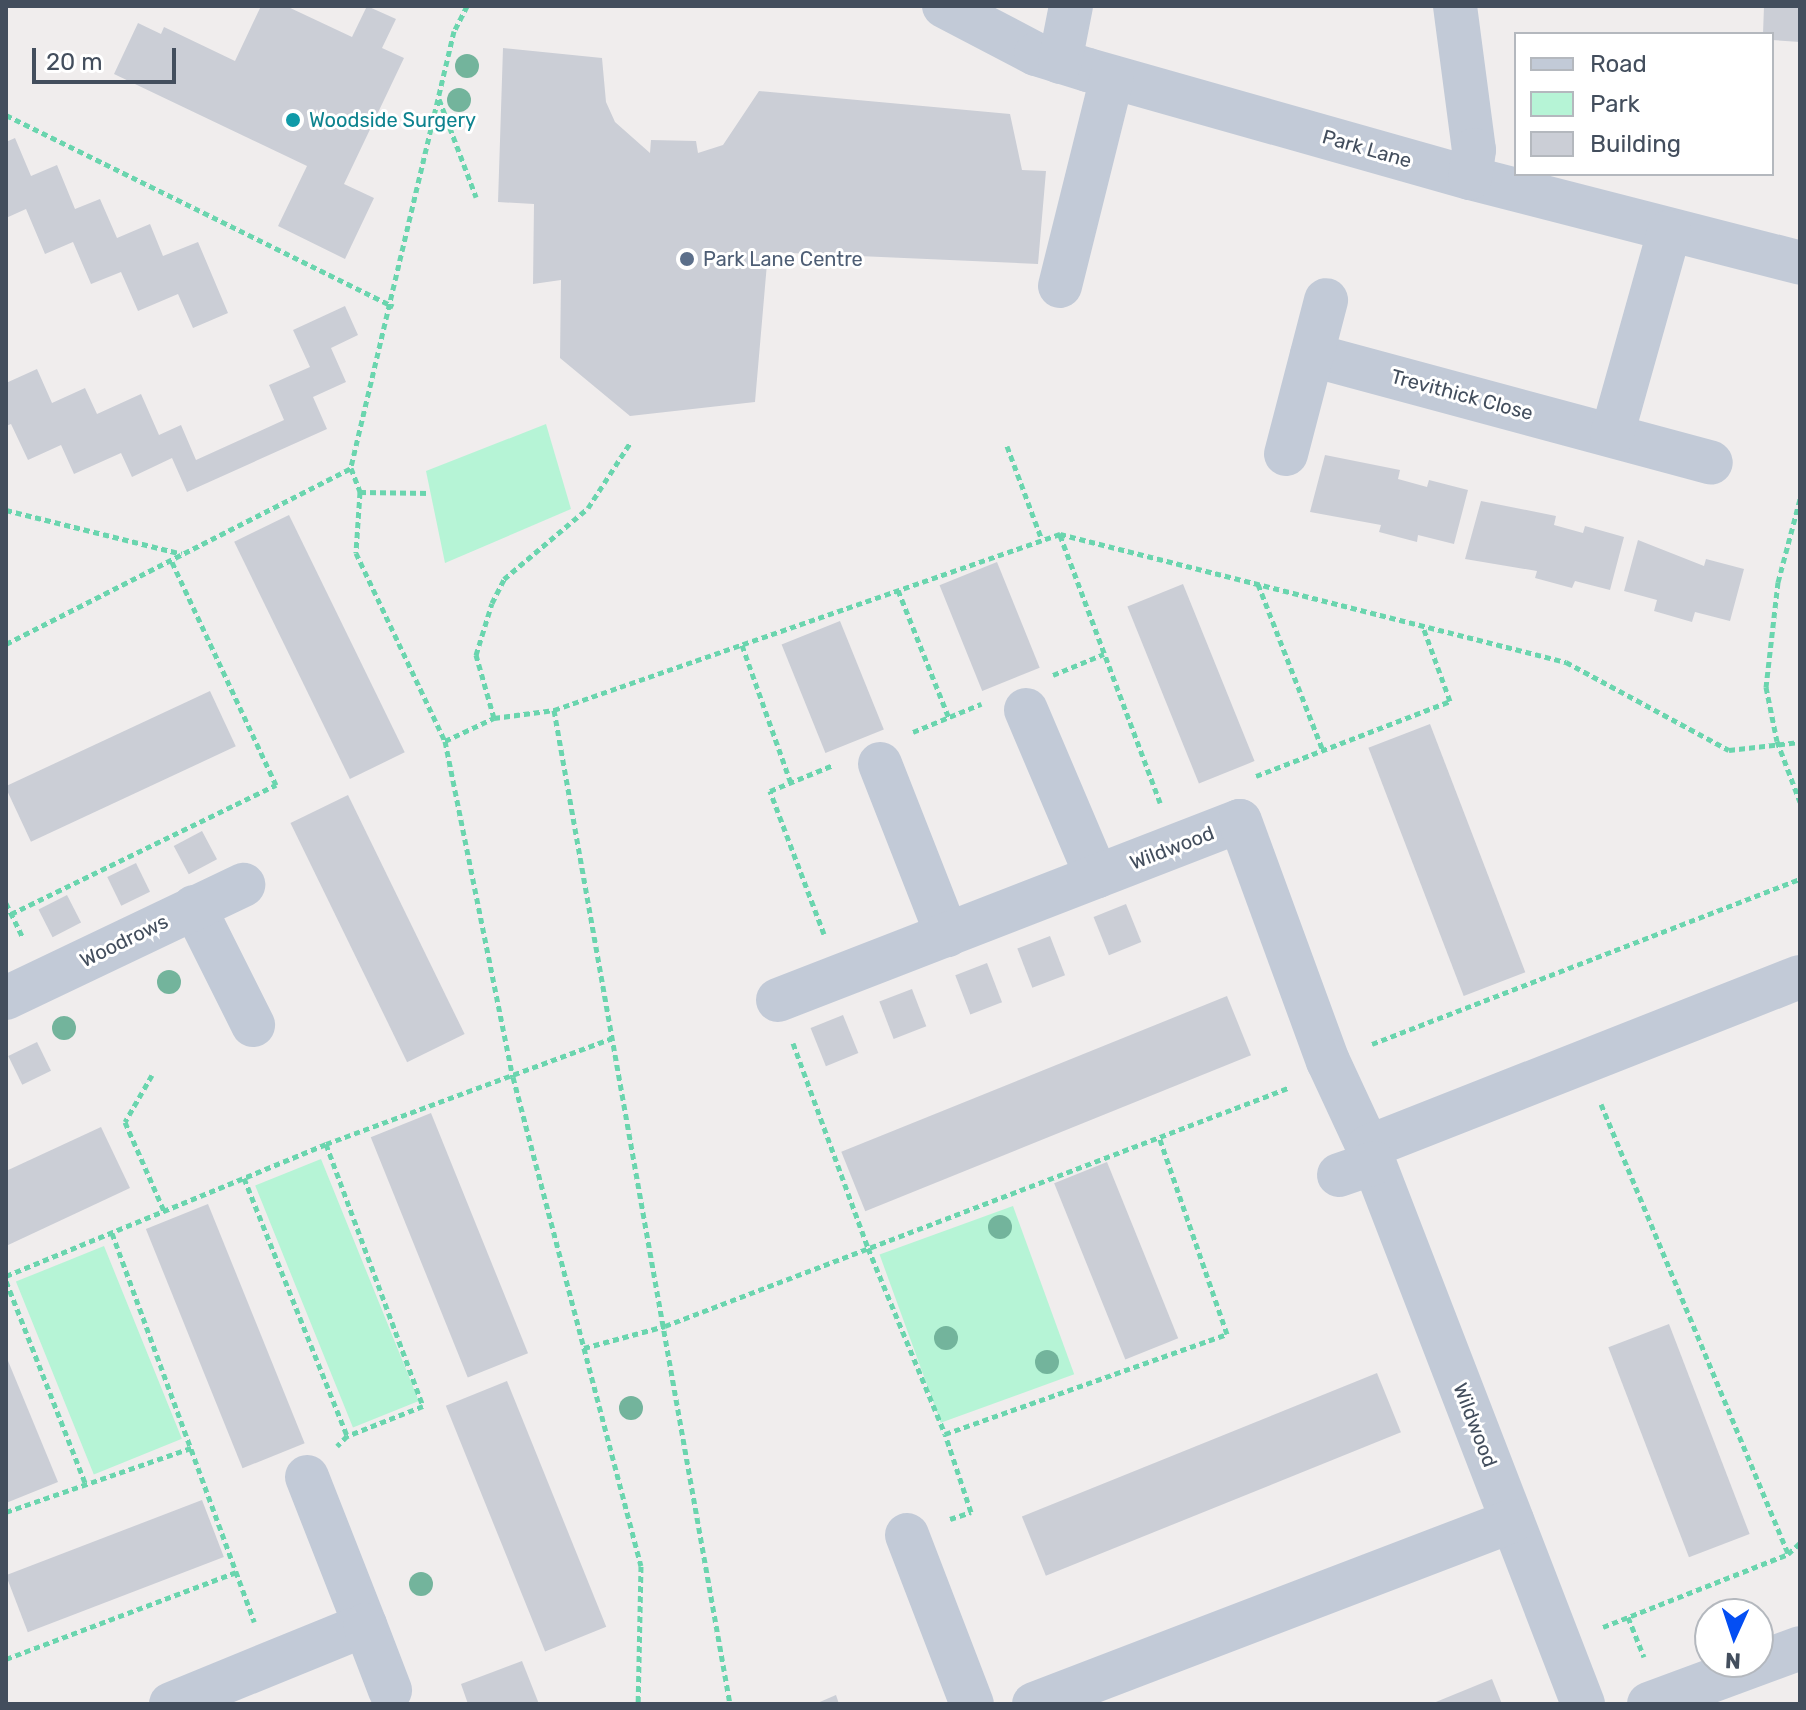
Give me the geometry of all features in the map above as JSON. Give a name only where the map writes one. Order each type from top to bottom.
[{"type":"street","name":"Park Lane","points":[[944,6],[988,32],[1060,62],[1470,178],[1669,232],[1800,263]]},
{"type":"street","points":[[1060,62],[1071,6]]},
{"type":"street","points":[[1455,6],[1474,150],[1470,178]]},
{"type":"street","points":[[1060,286],[1112,77]]},
{"type":"street","points":[[1612,435],[1669,232]]},
{"type":"street","points":[[1286,454],[1326,300]]},
{"type":"street","name":"Trevithick Close","points":[[1312,355],[1711,463]]},
{"type":"street","points":[[1026,710],[1097,877]]},
{"type":"street","points":[[880,764],[947,935]]},
{"type":"street","name":"Wildwood","points":[[778,1000],[1240,821],[1328,1061],[1360,1162],[1512,1521],[1583,1704]]},
{"type":"street","name":"Woodrows","points":[[6,998],[243,885]]},
{"type":"street","points":[[194,907],[253,1025]]},
{"type":"street","points":[[1360,1162],[1584,1062],[1800,977]]},
{"type":"street","points":[[307,1477],[390,1690]]},
{"type":"street","points":[[1034,1704],[1512,1521]]},
{"type":"street","points":[[907,1535],[972,1704]]},
{"type":"street","points":[[171,1704],[365,1625]]},
{"type":"street","points":[[1649,1704],[1800,1648]]},
{"type":"path","points":[[467,6],[454,31],[393,306],[351,468],[360,492],[356,553],[445,741],[513,1077],[641,1566],[638,1704]]},
{"type":"path","points":[[438,99],[476,197]]},
{"type":"path","points":[[6,115],[393,306]]},
{"type":"path","points":[[494,718],[476,655],[492,603],[504,579],[588,508],[630,443]]},
{"type":"path","points":[[1007,446],[1042,540]]},
{"type":"path","points":[[6,644],[351,468]]},
{"type":"path","points":[[360,492],[430,493]]},
{"type":"path","points":[[1800,499],[1778,582],[1766,687],[1777,741],[1800,802]]},
{"type":"path","points":[[6,510],[182,554]]},
{"type":"path","points":[[445,741],[494,718],[554,710],[1060,534],[1566,662],[1729,750],[1777,741],[1800,742]]},
{"type":"path","points":[[1060,534],[1176,847]]},
{"type":"path","points":[[11,914],[276,785],[171,560]]},
{"type":"path","points":[[1258,584],[1323,751]]},
{"type":"path","points":[[898,590],[949,718]]},
{"type":"path","points":[[1240,821],[1254,777],[1450,701],[1422,626]]},
{"type":"path","points":[[742,645],[791,783]]},
{"type":"path","points":[[554,710],[730,1704]]},
{"type":"path","points":[[1363,1047],[1800,879]]},
{"type":"path","points":[[778,1000],[868,1248],[945,1434],[971,1512],[907,1535]]},
{"type":"path","points":[[86,1485],[6,1278],[326,1144],[613,1038]]},
{"type":"path","points":[[1584,1062],[1788,1554]]},
{"type":"path","points":[[152,1075],[125,1122],[164,1211]]},
{"type":"path","points":[[584,1348],[665,1326],[1304,1082]]},
{"type":"path","points":[[945,1434],[1227,1334],[1159,1137]]},
{"type":"path","points":[[307,1477],[347,1436],[423,1406],[326,1144]]},
{"type":"path","points":[[244,1178],[347,1436]]},
{"type":"path","points":[[112,1233],[270,1664]]},
{"type":"path","points":[[6,1512],[191,1448]]},
{"type":"path","points":[[1560,1644],[1788,1554],[1800,1543]]},
{"type":"path","points":[[6,1659],[236,1572]]},
{"type":"green space","points":[[546,424],[571,509],[445,563],[426,471]]},
{"type":"green space","points":[[321,1159],[419,1401],[353,1428],[255,1186]]},
{"type":"green space","points":[[1013,1206],[1074,1374],[941,1423],[880,1255]]},
{"type":"green space","points":[[104,1246],[182,1439],[94,1474],[16,1282]]},
{"type":"building","name":"Woodside Surgery","points":[[261,6],[286,6],[352,37],[367,6],[396,19],[382,48],[404,58],[344,184],[374,198],[345,259],[278,226],[307,166],[114,74],[138,23],[161,34],[164,27],[235,61]]},
{"type":"building","points":[[1764,6],[1800,6],[1800,42],[1774,40],[1774,32],[1763,32]]},
{"type":"building","points":[[503,48],[602,58],[606,102],[615,122],[650,153],[651,140],[696,141],[698,153],[723,145],[759,91],[1010,114],[1022,170],[1046,171],[1038,264],[768,252],[755,402],[630,416],[560,358],[561,280],[533,284],[534,204],[498,202]]},
{"type":"building","points":[[15,138],[31,176],[57,165],[75,209],[100,199],[117,238],[150,224],[163,256],[198,242],[228,313],[193,328],[178,294],[138,311],[121,272],[91,284],[73,242],[45,254],[26,209],[6,218],[6,142]]},
{"type":"building","points":[[345,306],[358,335],[331,348],[346,382],[313,397],[327,429],[187,492],[172,458],[132,477],[121,453],[74,474],[61,445],[28,460],[11,424],[6,426],[6,383],[37,369],[52,403],[85,388],[97,414],[141,394],[159,435],[181,425],[196,460],[284,420],[269,385],[310,367],[293,330]]},
{"type":"building","points":[[1325,455],[1400,470],[1398,479],[1427,487],[1429,480],[1468,490],[1454,544],[1418,535],[1417,542],[1379,532],[1381,525],[1310,512]]},
{"type":"building","points":[[1481,501],[1556,516],[1554,525],[1583,533],[1585,526],[1624,537],[1610,590],[1575,581],[1572,588],[1535,578],[1537,571],[1465,559]]},
{"type":"building","points":[[289,515],[405,752],[350,779],[234,542]]},
{"type":"building","points":[[1638,540],[1704,566],[1706,559],[1744,569],[1730,621],[1695,612],[1692,622],[1654,611],[1657,600],[1624,591]]},
{"type":"building","points":[[997,562],[1040,668],[982,691],[940,585]]},
{"type":"building","points":[[1183,584],[1255,761],[1199,784],[1127,606]]},
{"type":"building","points":[[840,621],[884,729],[825,753],[782,645]]},
{"type":"building","points":[[210,691],[236,746],[31,842],[6,786]]},
{"type":"building","points":[[1430,724],[1525,972],[1464,996],[1368,748]]},
{"type":"building","points":[[348,795],[465,1034],[407,1062],[290,823]]},
{"type":"building","points":[[202,831],[217,859],[189,874],[174,846]]},
{"type":"building","points":[[136,863],[150,892],[121,906],[107,877]]},
{"type":"building","points":[[67,895],[81,923],[53,937],[38,910]]},
{"type":"building","points":[[1126,904],[1141,942],[1109,955],[1094,917]]},
{"type":"building","points":[[1050,936],[1065,975],[1032,988],[1017,949]]},
{"type":"building","points":[[987,963],[1002,1002],[970,1014],[955,975]]},
{"type":"building","points":[[912,989],[926,1026],[894,1039],[879,1002]]},
{"type":"building","points":[[1227,996],[1251,1055],[865,1211],[841,1152]]},
{"type":"building","points":[[843,1015],[858,1053],[826,1066],[811,1028]]},
{"type":"building","points":[[37,1042],[51,1071],[22,1085],[8,1056]]},
{"type":"building","points":[[431,1113],[528,1353],[468,1377],[371,1137]]},
{"type":"building","points":[[101,1127],[130,1188],[6,1246],[6,1171]]},
{"type":"building","points":[[1107,1162],[1178,1338],[1125,1360],[1054,1183]]},
{"type":"building","points":[[208,1204],[305,1443],[243,1468],[146,1229]]},
{"type":"building","points":[[1669,1324],[1750,1534],[1689,1557],[1608,1347]]},
{"type":"building","points":[[6,1356],[58,1482],[6,1503]]},
{"type":"building","points":[[1377,1373],[1401,1432],[1046,1576],[1022,1516]]},
{"type":"building","points":[[507,1381],[606,1627],[545,1651],[446,1406]]},
{"type":"building","points":[[202,1500],[224,1557],[28,1632],[6,1575]]},
{"type":"building","points":[[522,1661],[539,1704],[468,1704],[461,1684]]},
{"type":"building","points":[[1492,1679],[1502,1704],[1431,1704]]},
{"type":"building","points":[[836,1695],[839,1704],[815,1704]]},
{"type":"place","name":"Woodside Surgery","points":[[293,120]]},
{"type":"place","name":"Park Lane Centre","points":[[687,259]]}]
